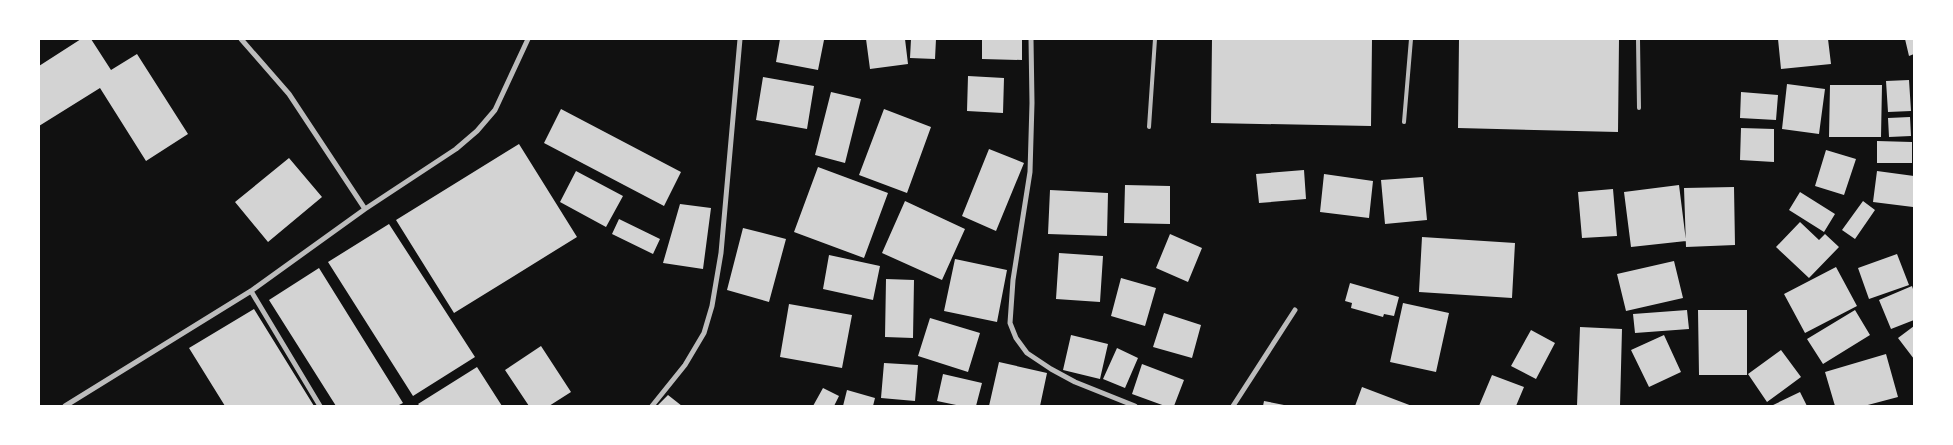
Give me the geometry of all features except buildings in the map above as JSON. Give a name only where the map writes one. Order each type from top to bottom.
[{"type":"street","points":[[241,39],[288,94],[365,209]]},
{"type":"street","points":[[65,406],[251,291],[365,209],[456,149],[477,131],[495,110],[528,39]]},
{"type":"street","points":[[652,406],[685,365],[704,333],[712,306],[721,253],[740,39]]},
{"type":"street","points":[[1032,39],[1030,172],[1013,280],[1010,323],[1016,338],[1027,353],[1043,364],[1075,382],[1135,406]]},
{"type":"street","points":[[251,291],[320,406]]},
{"type":"street","points":[[1233,406],[1295,310]]},
{"type":"lane","points":[[1149,128],[1155,39]]},
{"type":"lane","points":[[1404,122],[1411,39]]},
{"type":"lane","points":[[1638,39],[1639,108]]}]
